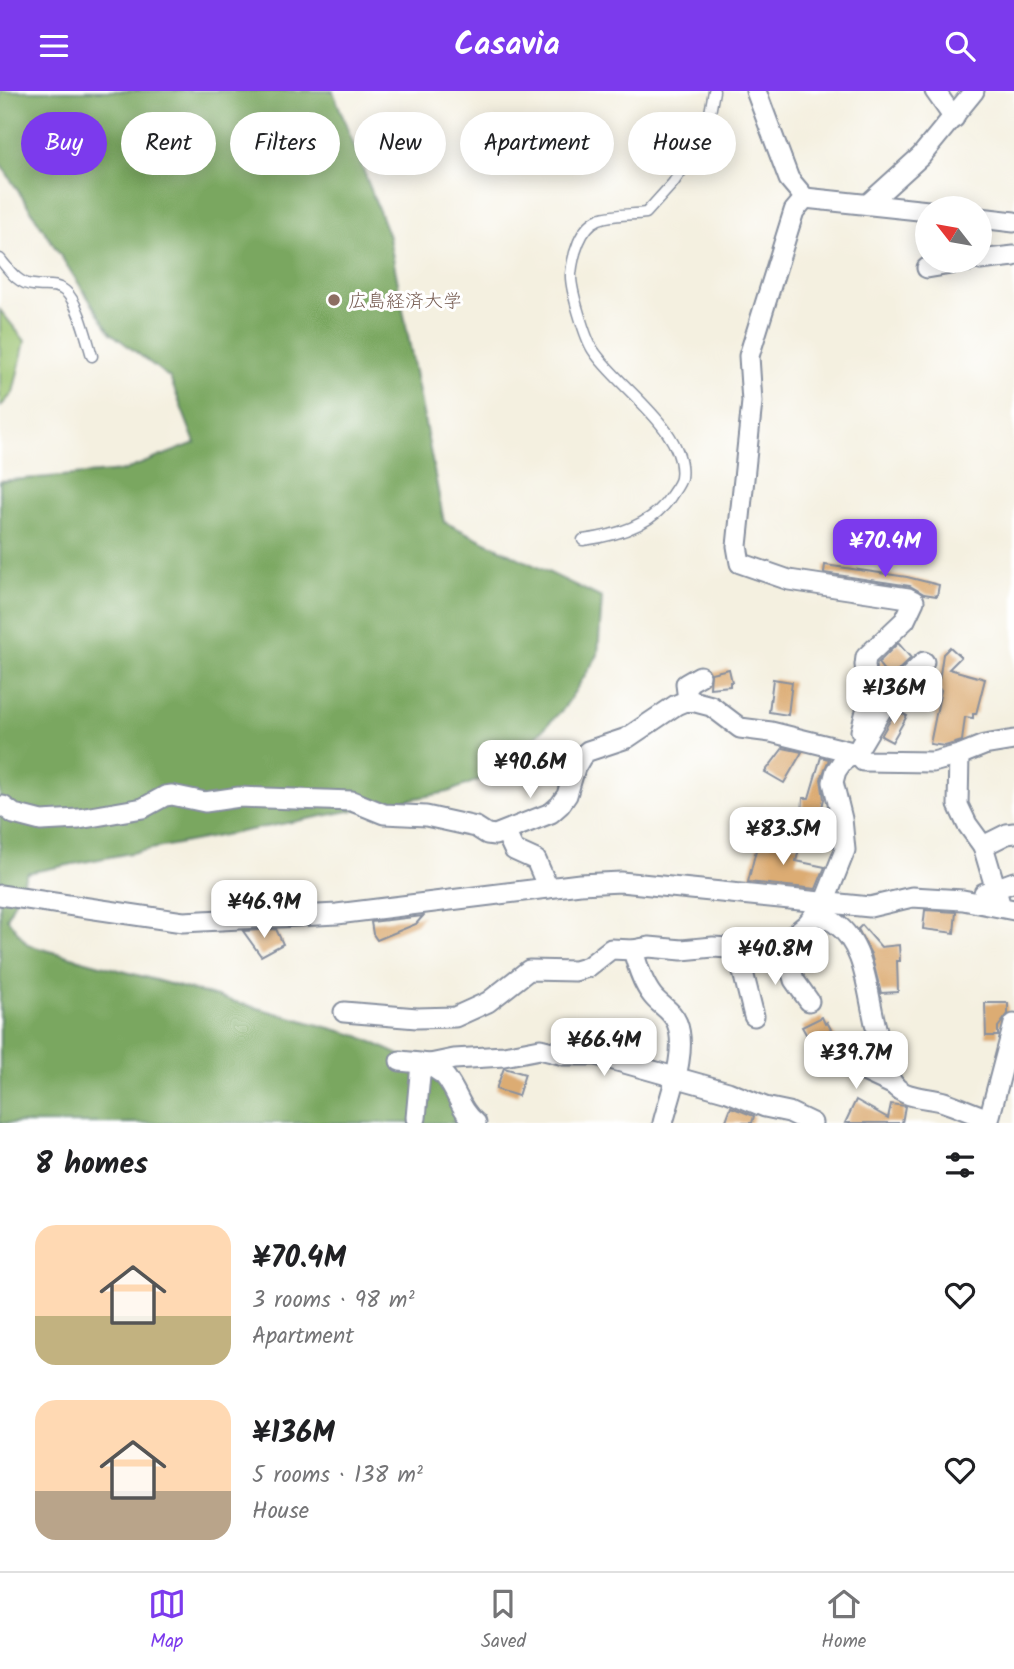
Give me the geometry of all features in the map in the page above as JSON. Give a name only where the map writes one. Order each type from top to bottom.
[{"type":"street","points":[[756,91],[789,179],[805,198],[915,209]]},
{"type":"street","points":[[935,91],[954,118]]},
{"type":"street","points":[[869,204],[921,156],[974,91]]},
{"type":"street","points":[[805,198],[794,211],[749,356],[752,402],[737,546],[740,563],[789,580],[914,601],[905,620],[866,657],[864,665],[868,708],[856,753]]},
{"type":"street","points":[[992,219],[1014,222]]},
{"type":"street","points":[[992,259],[1014,256]]},
{"type":"street","points":[[344,1012],[416,1018],[455,1017],[488,1002],[529,970],[575,971],[588,967],[611,949],[633,950],[649,947],[682,950],[713,947],[758,950],[779,947],[807,924],[820,908],[845,850],[842,819],[833,782],[836,771],[843,761],[856,753],[891,694],[924,663]]},
{"type":"street","points":[[688,700],[687,684],[700,676]]},
{"type":"street","points":[[0,806],[14,814],[41,821],[79,819],[143,808],[172,795],[205,802],[239,797],[352,801],[384,814],[426,816],[476,827],[486,834],[495,835],[506,833],[551,813],[560,805],[567,795],[575,768],[582,756],[589,751],[626,738],[688,700],[711,706],[740,728],[771,732],[856,753],[863,761],[933,762],[984,745],[1014,740]]},
{"type":"street","points":[[0,895],[183,922],[337,914],[548,888],[621,882],[820,908],[870,907],[912,897],[963,900],[1006,897],[984,846],[967,824],[958,805],[959,755]]},
{"type":"street","points":[[506,833],[514,850],[536,860],[548,888]]},
{"type":"street","points":[[984,846],[1014,833]]},
{"type":"street","points":[[820,908],[843,932],[861,962],[877,1034],[884,1044],[886,1067],[894,1085]]},
{"type":"street","points":[[779,947],[788,958],[794,981],[809,1001]]},
{"type":"street","points":[[737,949],[754,1016]]},
{"type":"street","points":[[633,950],[653,997],[677,1022],[680,1043],[676,1076],[663,1123]]},
{"type":"street","points":[[849,1059],[853,1066],[902,1091],[926,1100],[942,1101],[989,1121],[1014,1024]]},
{"type":"street","points":[[400,1061],[426,1064],[454,1059],[504,1056],[540,1049],[564,1055],[596,1055],[728,1092],[765,1107],[789,1112],[812,1123]]},
{"type":"street","points":[[416,1118],[426,1064]]},
{"type":"street","points":[[426,1064],[445,1075],[464,1111],[476,1123]]},
{"type":"lane","points":[[583,540],[611,536],[646,520],[667,503],[681,479],[678,450],[653,415],[592,349],[581,320],[571,275],[579,238],[598,219],[646,213],[673,183],[706,135],[714,91]]},
{"type":"lane","points":[[0,259],[16,279],[32,285],[49,284],[66,292],[79,315],[92,356]]},
{"type":"green space","points":[[0,91],[333,91],[354,146],[354,175],[365,175],[389,237],[444,522],[602,598],[598,655],[564,708],[502,771],[448,792],[27,873],[7,918],[28,945],[359,1036],[423,1066],[474,1123],[0,1123],[0,481],[123,471],[195,443],[170,378],[111,333],[0,163]]},
{"type":"green space","points":[[0,310],[25,341],[13,393],[0,407]]},
{"type":"building","points":[[825,565],[907,577],[939,585],[937,596],[924,594],[910,586],[824,573]]},
{"type":"building","points":[[898,643],[911,658],[890,678],[878,663]]},
{"type":"building","points":[[950,647],[961,657],[949,669],[985,679],[976,714],[973,714],[973,718],[965,717],[962,741],[945,746],[930,744],[941,690],[938,688],[943,654]]},
{"type":"building","points":[[729,669],[732,682],[730,686],[710,688],[711,673]]},
{"type":"building","points":[[773,679],[792,682],[788,715],[769,712]]},
{"type":"building","points":[[896,710],[907,716],[892,742],[881,736]]},
{"type":"building","points":[[783,748],[802,752],[784,783],[765,772]]},
{"type":"building","points":[[821,757],[829,759],[821,779],[824,799],[822,807],[826,807],[825,811],[829,816],[827,834],[801,832],[803,798],[809,798]]},
{"type":"building","points":[[771,838],[800,846],[796,861],[825,867],[816,889],[748,882],[758,842],[770,845]]},
{"type":"building","points":[[925,910],[956,912],[954,933],[923,929]]},
{"type":"building","points":[[423,916],[416,924],[377,940],[373,934],[371,922]]},
{"type":"building","points":[[862,925],[881,947],[899,945],[898,992],[881,993],[871,954],[858,929]]},
{"type":"building","points":[[276,929],[283,944],[261,956],[243,931]]},
{"type":"building","points":[[985,1003],[1008,1003],[1008,1014],[998,1027],[998,1036],[986,1036]]},
{"type":"building","points":[[822,1017],[842,1050],[838,1053],[838,1062],[828,1067],[802,1027]]},
{"type":"building","points":[[504,1068],[525,1074],[518,1096],[496,1089]]},
{"type":"building","points":[[856,1100],[888,1118],[891,1104],[905,1106],[902,1123],[845,1123]]},
{"type":"building","points":[[731,1107],[754,1116],[752,1123],[725,1123]]},
{"type":"place","name":"広島経済大学","points":[[334,300]]}]
